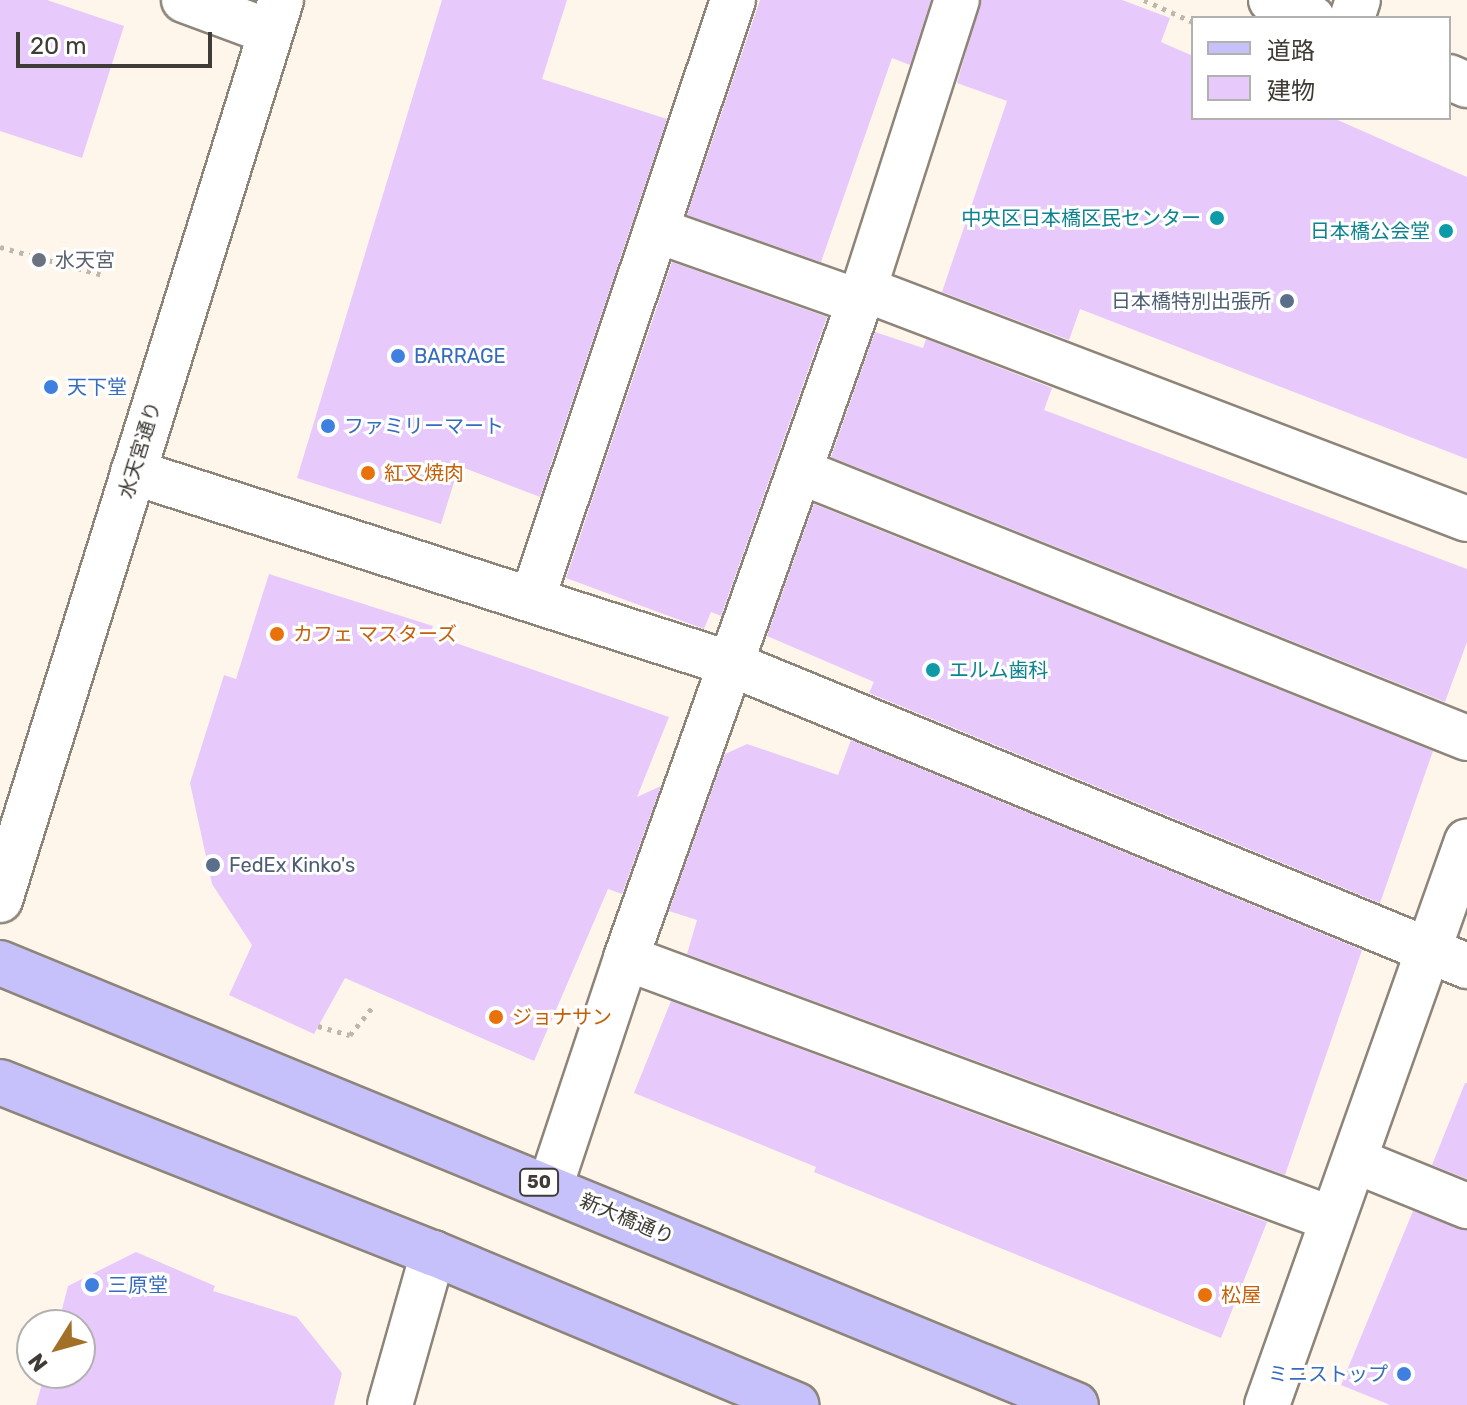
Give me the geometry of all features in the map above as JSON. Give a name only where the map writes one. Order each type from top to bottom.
[{"type":"main road","name":"新大橋通り","points":[[0,963],[1076,1405]]},
{"type":"main road","points":[[0,1082],[433,1253],[732,1393],[796,1405]]},
{"type":"street","points":[[184,0],[275,16]]},
{"type":"street","points":[[532,600],[733,0]]},
{"type":"street","points":[[550,1187],[626,958],[862,295],[957,0]]},
{"type":"street","points":[[1271,0],[1307,16]]},
{"type":"street","name":"水天宮通り","points":[[0,900],[275,16]]},
{"type":"street","points":[[656,230],[862,295],[1467,519]]},
{"type":"street","points":[[799,471],[1467,738]]},
{"type":"street","points":[[133,472],[731,664],[1449,958]]},
{"type":"street","points":[[1267,1405],[1332,1219],[1449,958],[1467,841]]},
{"type":"street","points":[[626,958],[1332,1219]]},
{"type":"street","points":[[1356,1161],[1467,1206]]},
{"type":"street","points":[[390,1405],[433,1253]]},
{"type":"path","points":[[1144,0],[1191,21]]},
{"type":"path","points":[[0,247],[103,275]]},
{"type":"path","points":[[318,1026],[350,1035],[372,1008]]},
{"type":"building","points":[[0,0],[47,0],[124,26],[82,158],[0,131]]},
{"type":"building","points":[[442,0],[567,0],[542,79],[667,119],[540,497],[459,466],[441,524],[297,478]]},
{"type":"building","points":[[760,0],[931,0],[910,65],[892,58],[821,262],[687,215]]},
{"type":"building","name":"中央区日本橋区民センター","points":[[981,0],[1122,0],[1170,18],[1161,42],[1191,55],[1191,120],[1338,120],[1467,177],[1467,459],[1080,309],[1069,340],[942,292],[1007,101],[957,83]]},
{"type":"building","points":[[672,262],[827,317],[721,616],[711,612],[704,629],[566,578]]},
{"type":"building","points":[[875,332],[923,348],[926,339],[1052,388],[1044,410],[1467,569],[1467,642],[1445,702],[831,457]]},
{"type":"building","points":[[814,504],[1433,751],[1380,903],[869,693],[874,682],[767,636]]},
{"type":"building","points":[[269,574],[433,626],[430,634],[669,717],[637,797],[661,786],[622,894],[608,889],[534,1061],[345,978],[314,1034],[229,995],[252,945],[212,884],[190,783],[224,675],[236,679]]},
{"type":"building","points":[[851,740],[1362,950],[1285,1175],[687,954],[697,920],[669,911],[725,754],[747,744],[838,775]]},
{"type":"building","points":[[671,1001],[1267,1222],[1221,1338],[814,1172],[816,1167],[634,1093]]},
{"type":"building","points":[[1467,1083],[1467,1179],[1432,1165]]},
{"type":"building","points":[[1413,1211],[1467,1230],[1467,1405],[1390,1405],[1341,1385]]},
{"type":"building","points":[[136,1252],[215,1286],[213,1291],[297,1317],[342,1373],[334,1405],[36,1405],[40,1389],[96,1389],[96,1309],[62,1309],[68,1286]]},
{"type":"place","name":"中央区日本橋区民センター","points":[[1217,218]]},
{"type":"place","name":"日本橋公会堂","points":[[1446,231]]},
{"type":"place","name":"水天宮","points":[[39,260]]},
{"type":"place","name":"日本橋特別出張所","points":[[1287,301]]},
{"type":"place","name":"BARRAGE","points":[[398,356]]},
{"type":"place","name":"天下堂","points":[[51,387]]},
{"type":"place","name":"ファミリーマート","points":[[328,426]]},
{"type":"place","name":"紅叉焼肉","points":[[368,473]]},
{"type":"place","name":"カフェ マスターズ","points":[[277,634]]},
{"type":"place","name":"エルム歯科","points":[[933,670]]},
{"type":"place","name":"FedEx Kinko's","points":[[213,865]]},
{"type":"place","name":"ジョナサン","points":[[496,1017]]},
{"type":"place","name":"三原堂","points":[[92,1285]]},
{"type":"place","name":"松屋","points":[[1205,1295]]},
{"type":"place","name":"ミニストップ","points":[[1404,1374]]}]
